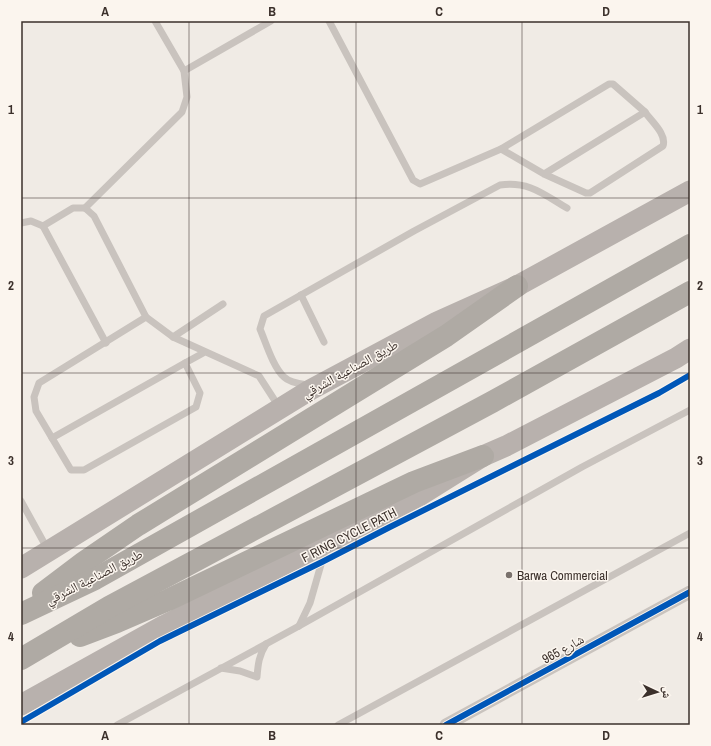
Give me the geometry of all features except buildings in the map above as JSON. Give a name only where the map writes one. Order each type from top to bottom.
[{"type":"highway","name":"طريق الصناعية الشرقي","points":[[21,614],[95,579],[690,245]]},
{"type":"highway","points":[[21,609],[84,562],[138,525],[446,336],[517,286]]},
{"type":"highway","points":[[23,658],[109,607],[492,402],[690,292]]},
{"type":"highway","points":[[23,658],[117,622],[168,600],[414,482],[483,456]]},
{"type":"main road","name":"طريق الصناعية الشرقي","points":[[21,568],[319,386],[437,322],[517,286],[690,191]]},
{"type":"main road","points":[[21,705],[165,625],[420,496],[483,456],[520,439],[676,358],[690,349]]},
{"type":"street","name":"شارع 965","points":[[446,725],[690,592]]},
{"type":"lane","points":[[85,208],[182,112],[187,97],[184,71],[155,21]]},
{"type":"lane","points":[[254,21],[258,28]]},
{"type":"lane","points":[[184,71],[271,21]]},
{"type":"lane","points":[[329,21],[413,180],[420,184],[501,149],[609,84],[613,84],[644,112],[664,137],[665,142],[663,146],[590,193],[586,193],[544,174],[501,149]]},
{"type":"lane","points":[[544,174],[644,112]]},
{"type":"lane","points":[[319,386],[298,384],[285,378],[275,364],[260,329],[264,316],[414,231],[500,185],[514,183],[534,189],[567,208]]},
{"type":"lane","points":[[43,226],[73,208],[85,208],[94,216],[146,317],[173,337],[259,376],[280,409]]},
{"type":"lane","points":[[21,223],[31,221],[43,226],[106,343]]},
{"type":"lane","points":[[301,295],[324,342]]},
{"type":"lane","points":[[173,337],[222,304]]},
{"type":"lane","points":[[146,317],[39,383],[34,398],[36,411],[71,470],[84,470],[196,407],[200,393],[185,363]]},
{"type":"lane","points":[[52,438],[205,352]]},
{"type":"lane","points":[[117,725],[267,642],[299,626],[582,467],[690,410]]},
{"type":"lane","points":[[21,501],[49,552]]},
{"type":"lane","points":[[338,725],[690,533]]},
{"type":"lane","points":[[299,626],[310,603],[328,542]]},
{"type":"lane","points":[[221,668],[240,671],[257,677],[260,653],[267,642]]},
{"type":"cycle path","name":"F RING CYCLE PATH","points":[[21,722],[160,641],[322,562],[659,393],[690,375]]},
{"type":"cycle path","points":[[446,725],[690,592]]},
{"type":"place","name":"Barwa Commercial","points":[[509,575]]}]
